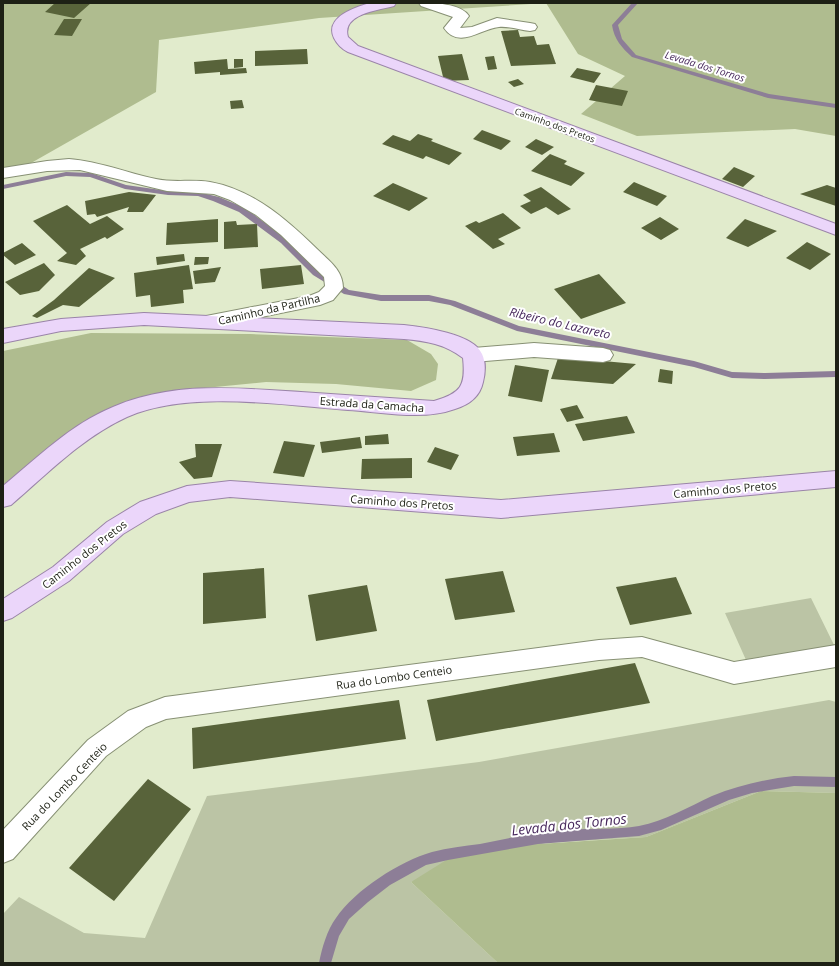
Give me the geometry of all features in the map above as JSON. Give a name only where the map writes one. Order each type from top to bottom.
[{"type":"main road","name":"Caminho dos Pretos","points":[[389,3],[361,10],[349,16],[343,22],[340,30],[341,37],[347,45],[368,55],[836,230]]},
{"type":"main road","points":[[3,336],[61,325],[144,319],[425,334],[440,336],[455,342],[473,356]]},
{"type":"main road","name":"Estrada da Camacha","points":[[3,499],[77,438],[120,412],[172,397],[207,394],[237,394],[434,408],[462,398],[473,387],[475,372],[473,356]]},
{"type":"main road","name":"Caminho dos Pretos","points":[[3,612],[62,574],[115,528],[131,517],[166,501],[208,490],[230,490],[501,509],[836,478]]},
{"type":"street","points":[[426,3],[462,16],[451,28],[457,33],[475,31],[497,22],[530,27]]},
{"type":"street","name":"Caminho da Partilha","points":[[3,173],[43,167],[70,165],[90,166],[131,179],[169,186],[205,187],[236,196],[266,214],[301,244],[332,274],[334,284],[326,296],[312,301],[208,322]]},
{"type":"street","points":[[473,356],[534,350],[602,355]]},
{"type":"street","name":"Rua do Lombo Centeio","points":[[3,850],[97,748],[137,719],[165,708],[600,650],[642,647],[734,673],[836,656]]},
{"type":"green space","points":[[3,3],[546,3],[319,18],[159,40],[156,92],[3,179]]},
{"type":"green space","points":[[546,3],[836,3],[836,136],[795,129],[637,136],[581,114],[625,76],[578,54]]},
{"type":"green space","points":[[91,333],[250,334],[407,340],[431,354],[438,364],[436,380],[411,391],[336,384],[266,382],[184,390],[107,410],[38,456],[3,486],[3,351]]},
{"type":"green space","points":[[811,598],[834,645],[746,660],[725,613]]},
{"type":"green space","points":[[829,700],[836,702],[836,793],[761,791],[646,837],[545,843],[411,882],[498,963],[3,963],[3,914],[19,897],[84,933],[145,938],[207,796],[479,762]]},
{"type":"green space","points":[[761,791],[836,793],[836,963],[498,963],[411,882],[464,849],[646,837]]},
{"type":"building","points":[[55,3],[91,3],[74,18],[45,12]]},
{"type":"building","points":[[64,19],[82,19],[72,36],[54,35]]},
{"type":"building","points":[[518,30],[520,37],[534,36],[537,45],[549,44],[556,64],[511,66],[501,31]]},
{"type":"building","points":[[307,49],[308,64],[255,66],[255,51]]},
{"type":"building","points":[[462,54],[469,80],[444,81],[438,56]]},
{"type":"building","points":[[494,56],[497,69],[488,70],[485,57]]},
{"type":"building","points":[[227,59],[228,69],[246,68],[247,73],[220,75],[220,72],[195,74],[194,62]]},
{"type":"building","points":[[234,59],[243,59],[243,67],[234,68]]},
{"type":"building","points":[[577,68],[601,73],[594,83],[570,77]]},
{"type":"building","points":[[518,79],[524,84],[514,87],[508,82]]},
{"type":"building","points":[[596,85],[628,91],[622,106],[589,100]]},
{"type":"building","points":[[242,100],[244,108],[231,109],[230,101]]},
{"type":"building","points":[[482,130],[511,141],[501,150],[473,139]]},
{"type":"building","points":[[418,134],[433,139],[431,141],[462,153],[449,165],[426,156],[423,159],[382,144],[393,135],[410,141]]},
{"type":"building","points":[[536,139],[554,147],[542,155],[525,147]]},
{"type":"building","points":[[550,154],[567,161],[564,164],[585,173],[571,186],[531,171]]},
{"type":"building","points":[[734,167],[755,176],[743,187],[722,179]]},
{"type":"building","points":[[634,182],[667,196],[657,206],[623,192]]},
{"type":"building","points":[[393,183],[428,198],[409,211],[373,196]]},
{"type":"building","points":[[827,185],[836,188],[836,206],[800,194]]},
{"type":"building","points":[[541,187],[571,209],[558,215],[546,207],[531,214],[520,206],[531,201],[523,195]]},
{"type":"building","points":[[129,192],[156,195],[143,212],[127,212],[129,207],[97,217],[95,214],[87,215],[85,201]]},
{"type":"building","points":[[67,205],[90,224],[107,216],[124,229],[107,239],[105,237],[80,249],[86,256],[76,265],[57,261],[67,253],[33,221]]},
{"type":"building","points":[[503,213],[521,228],[498,239],[505,244],[493,249],[465,226],[476,221],[479,223]]},
{"type":"building","points":[[660,217],[679,229],[661,240],[641,228]]},
{"type":"building","points":[[218,219],[218,242],[166,245],[167,223]]},
{"type":"building","points":[[745,219],[777,231],[748,247],[726,238]]},
{"type":"building","points":[[236,221],[237,225],[257,224],[258,247],[224,249],[224,222]]},
{"type":"building","points":[[807,242],[831,254],[810,270],[786,258]]},
{"type":"building","points":[[22,243],[36,255],[15,265],[3,255],[3,253]]},
{"type":"building","points":[[184,254],[185,261],[157,265],[156,257]]},
{"type":"building","points":[[195,257],[209,257],[208,264],[194,265]]},
{"type":"building","points":[[44,263],[55,275],[39,291],[20,295],[5,282]]},
{"type":"building","points":[[189,265],[193,289],[183,290],[184,303],[151,307],[150,295],[136,297],[134,273]]},
{"type":"building","points":[[301,265],[304,284],[262,289],[260,269]]},
{"type":"building","points":[[221,267],[215,282],[195,284],[193,271]]},
{"type":"building","points":[[89,268],[115,278],[79,307],[63,305],[37,318],[32,316],[54,300]]},
{"type":"building","points":[[599,274],[626,303],[581,319],[554,289]]},
{"type":"building","points":[[558,358],[636,364],[613,384],[551,379]]},
{"type":"building","points":[[515,365],[549,370],[542,402],[508,396]]},
{"type":"building","points":[[660,369],[673,371],[672,384],[658,382]]},
{"type":"building","points":[[577,405],[584,418],[567,422],[560,409]]},
{"type":"building","points":[[627,416],[635,433],[583,441],[575,424]]},
{"type":"building","points":[[554,433],[560,452],[517,456],[513,437]]},
{"type":"building","points":[[388,434],[389,444],[365,445],[365,436]]},
{"type":"building","points":[[360,437],[362,448],[322,453],[320,442]]},
{"type":"building","points":[[284,441],[315,445],[304,477],[273,473]]},
{"type":"building","points":[[195,444],[222,444],[212,477],[194,479],[179,462],[196,457]]},
{"type":"building","points":[[435,447],[459,455],[451,470],[427,462]]},
{"type":"building","points":[[412,458],[412,478],[361,479],[362,459]]},
{"type":"building","points":[[264,568],[266,618],[203,624],[203,573]]},
{"type":"building","points":[[503,571],[515,612],[455,620],[445,579]]},
{"type":"building","points":[[676,577],[692,614],[630,625],[616,587]]},
{"type":"building","points":[[367,585],[377,631],[316,641],[308,595]]},
{"type":"building","points":[[635,663],[650,703],[436,741],[427,700]]},
{"type":"building","points":[[399,700],[406,739],[193,769],[192,728]]},
{"type":"building","points":[[148,779],[191,809],[114,901],[69,868]]},
{"type":"waterway","name":"Levada dos Tornos","points":[[635,3],[615,25],[619,39],[634,56],[768,96],[836,106]]},
{"type":"waterway","name":"Ribeiro do Lazareto","points":[[3,187],[66,174],[91,175],[125,187],[168,193],[198,194],[216,199],[242,210],[284,241],[316,273],[347,292],[381,298],[429,298],[452,303],[517,328],[694,364],[732,375],[765,376],[836,374]]},
{"type":"waterway","name":"Levada dos Tornos","points":[[325,963],[334,933],[345,915],[386,881],[425,860],[448,854],[538,838],[567,835],[619,833],[650,829],[683,816],[715,800],[752,787],[794,781],[836,782]]}]
